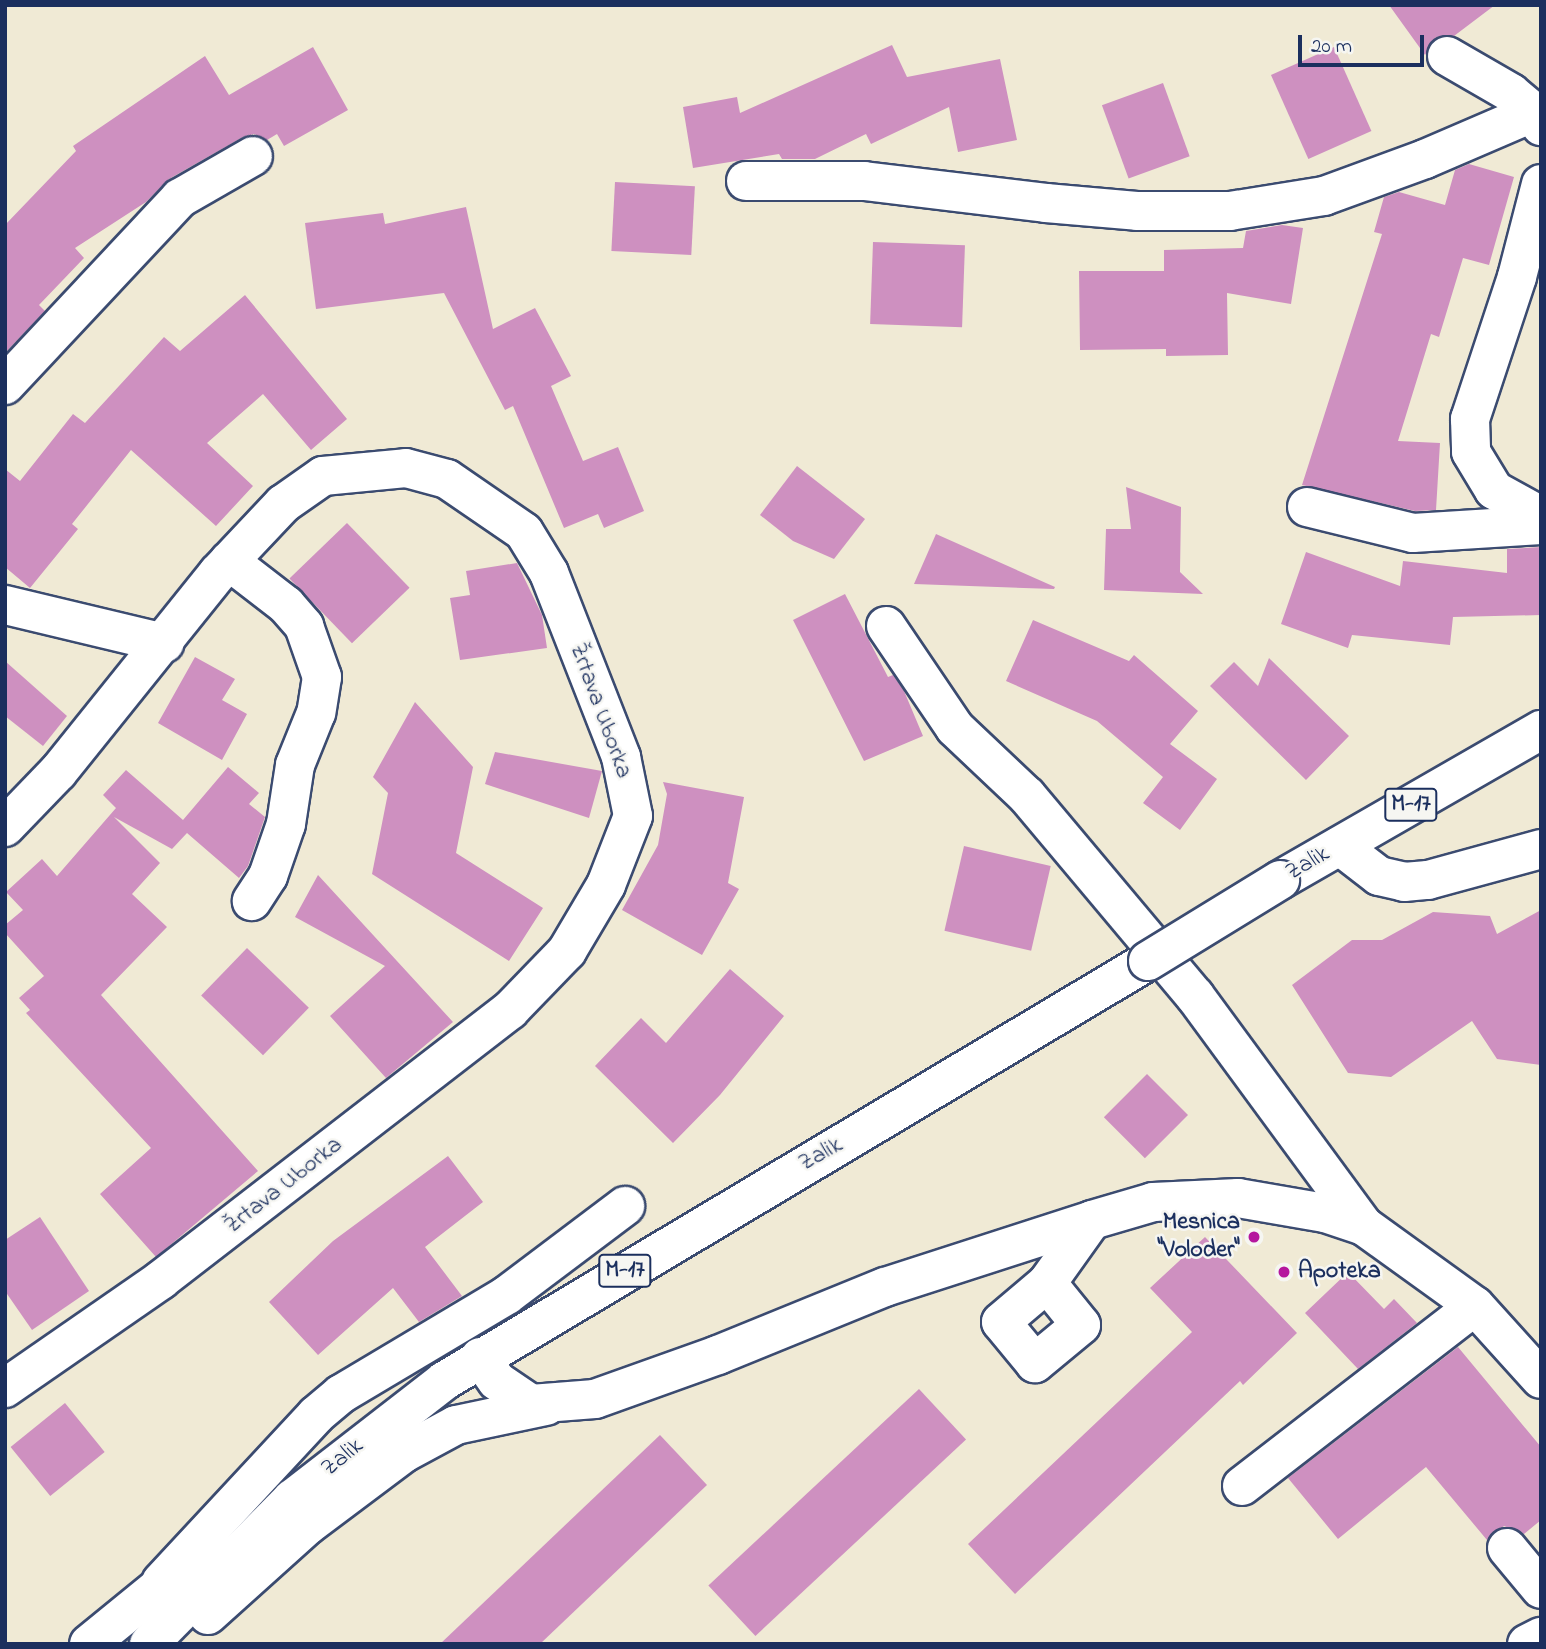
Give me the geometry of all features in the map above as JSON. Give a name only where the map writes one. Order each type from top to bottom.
[{"type":"street","points":[[746,181],[864,181],[1046,204],[1137,211],[1230,211],[1324,196],[1537,119],[1511,93],[1447,56]]},
{"type":"street","points":[[5,385],[180,198],[253,156]]},
{"type":"street","points":[[1541,184],[1517,277],[1470,419],[1471,452],[1494,490],[1541,516]]},
{"type":"street","name":"Žrtava Uborka","points":[[5,827],[58,772],[229,561],[282,504],[323,476],[406,468],[447,479],[524,532],[549,573],[621,757],[634,816],[606,885],[567,951],[510,1010],[161,1280],[5,1388]]},
{"type":"street","points":[[1307,507],[1413,533],[1541,525]]},
{"type":"street","points":[[229,561],[286,605],[304,626],[322,677],[316,713],[295,765],[286,824],[268,876],[252,901]]},
{"type":"street","points":[[5,606],[165,643]]},
{"type":"street","points":[[886,626],[955,728],[1027,796],[1195,996],[1364,1226]]},
{"type":"street","name":"Zalik","points":[[156,1637],[292,1499],[480,1357],[1280,880],[1541,730]]},
{"type":"street","points":[[1340,846],[1379,876],[1404,882],[1428,880],[1541,849]]},
{"type":"street","points":[[156,1637],[209,1614],[308,1525],[404,1453],[456,1424],[595,1399],[718,1355],[885,1287],[1153,1202],[1238,1198],[1325,1213],[1364,1226],[1475,1306],[1541,1379]]},
{"type":"street","points":[[89,1644],[161,1582],[316,1415],[341,1394],[507,1295],[625,1206]]},
{"type":"street","points":[[1047,1283],[1093,1220]]},
{"type":"street","points":[[1242,1486],[1475,1306]]},
{"type":"street","points":[[480,1357],[497,1381],[516,1396],[546,1406]]},
{"type":"street","points":[[161,1582],[292,1499]]},
{"type":"street","points":[[1507,1548],[1541,1588]]},
{"type":"street","points":[[1527,1644],[1541,1637]]},
{"type":"building","points":[[1389,5],[1495,5],[1454,36],[1436,37],[1425,55]]},
{"type":"building","points":[[892,45],[907,77],[1000,59],[1017,140],[958,152],[949,107],[871,144],[866,134],[815,159],[782,159],[779,154],[693,168],[683,107],[737,97],[740,113]]},
{"type":"building","points":[[313,47],[348,110],[284,146],[277,134],[267,140],[254,134],[243,137],[169,179],[146,202],[75,248],[84,258],[39,305],[45,311],[5,353],[5,225],[76,151],[73,146],[205,56],[229,95]]},
{"type":"building","points":[[1334,47],[1371,131],[1308,159],[1271,75]]},
{"type":"building","points":[[1163,83],[1190,156],[1129,179],[1102,105]]},
{"type":"building","points":[[1469,164],[1514,177],[1489,265],[1463,258],[1439,337],[1431,334],[1398,441],[1440,443],[1436,510],[1415,511],[1302,485],[1382,234],[1374,232],[1384,197],[1399,192],[1445,205],[1455,170]]},
{"type":"building","points":[[615,182],[695,186],[691,255],[611,251]]},
{"type":"building","points":[[466,207],[493,329],[535,308],[571,376],[551,386],[583,461],[618,447],[644,511],[604,528],[598,514],[564,528],[513,406],[505,410],[444,293],[316,309],[305,223],[383,213],[385,224]]},
{"type":"building","points":[[1282,225],[1303,228],[1291,304],[1227,293],[1228,355],[1166,356],[1166,349],[1080,350],[1079,271],[1164,271],[1164,250],[1243,248],[1246,231]]},
{"type":"building","points":[[873,242],[965,245],[962,327],[870,324]]},
{"type":"building","points":[[245,295],[347,419],[311,450],[263,394],[207,443],[253,486],[216,526],[131,450],[72,524],[78,529],[30,588],[5,567],[5,469],[20,481],[73,414],[85,423],[164,337],[180,351]]},
{"type":"building","points":[[797,466],[865,519],[834,559],[793,541],[760,515]]},
{"type":"building","points":[[1126,487],[1181,507],[1180,572],[1203,594],[1104,590],[1106,529],[1131,529]]},
{"type":"building","points":[[347,523],[410,588],[352,643],[289,579]]},
{"type":"building","points":[[936,534],[1055,587],[914,584]]},
{"type":"building","points":[[1541,547],[1541,615],[1453,617],[1450,645],[1352,635],[1348,648],[1281,624],[1306,552],[1400,586],[1403,561],[1507,573],[1507,549]]},
{"type":"building","points":[[517,563],[542,615],[547,648],[460,660],[450,598],[470,595],[466,571]]},
{"type":"building","points":[[845,594],[888,677],[893,675],[904,691],[923,736],[864,761],[793,620]]},
{"type":"building","points":[[1033,620],[1129,661],[1134,655],[1198,711],[1170,744],[1217,779],[1180,830],[1143,803],[1163,777],[1097,721],[1006,681]]},
{"type":"building","points":[[195,657],[235,679],[222,700],[247,714],[222,760],[158,723]]},
{"type":"building","points":[[1269,658],[1349,736],[1306,780],[1210,686],[1234,662],[1258,686]]},
{"type":"building","points":[[5,661],[67,716],[43,746],[5,716]]},
{"type":"building","points":[[415,702],[473,767],[456,853],[543,908],[509,961],[372,874],[388,793],[373,777]]},
{"type":"building","points":[[495,752],[602,771],[589,818],[485,784]]},
{"type":"building","points":[[228,767],[259,793],[249,804],[265,817],[248,866],[239,878],[187,833],[172,849],[114,817],[160,863],[132,894],[167,927],[101,995],[258,1171],[156,1257],[100,1194],[151,1148],[26,1013],[30,1010],[19,998],[44,976],[5,933],[5,925],[23,910],[6,892],[42,859],[57,876],[116,808],[103,795],[126,770],[183,820]]},
{"type":"building","points":[[663,782],[744,797],[728,883],[739,889],[702,955],[622,910],[658,845],[667,794]]},
{"type":"building","points":[[964,846],[1051,866],[1031,951],[944,931]]},
{"type":"building","points":[[318,875],[453,1022],[386,1078],[330,1016],[385,966],[295,917]]},
{"type":"building","points":[[1541,910],[1541,1065],[1497,1059],[1472,1021],[1391,1077],[1348,1073],[1292,985],[1352,940],[1382,940],[1433,912],[1490,916],[1497,934]]},
{"type":"building","points":[[247,948],[309,1008],[263,1055],[201,995]]},
{"type":"building","points":[[730,969],[784,1016],[720,1095],[673,1143],[595,1066],[641,1018],[666,1043]]},
{"type":"building","points":[[1147,1074],[1188,1115],[1145,1158],[1104,1117]]},
{"type":"building","points":[[448,1156],[483,1202],[425,1247],[462,1296],[419,1322],[393,1288],[318,1355],[269,1302],[333,1241]]},
{"type":"building","points":[[40,1217],[89,1291],[32,1330],[5,1291],[5,1240]]},
{"type":"building","points":[[1205,1237],[1297,1333],[1243,1385],[1240,1381],[1015,1594],[968,1544],[1192,1332],[1150,1288]]},
{"type":"building","points":[[1348,1272],[1384,1309],[1394,1299],[1417,1323],[1358,1369],[1305,1313]]},
{"type":"building","points":[[1458,1347],[1541,1447],[1541,1520],[1524,1534],[1504,1526],[1487,1540],[1426,1467],[1338,1539],[1288,1478]]},
{"type":"building","points":[[919,1389],[966,1439],[755,1636],[708,1585]]},
{"type":"building","points":[[65,1403],[105,1452],[50,1496],[11,1447]]},
{"type":"building","points":[[660,1435],[707,1485],[540,1644],[440,1644]]},
{"type":"place","name":"Mesnica \"Voloder\"","points":[[1254,1237]]},
{"type":"place","name":"Apoteka","points":[[1284,1272]]}]
